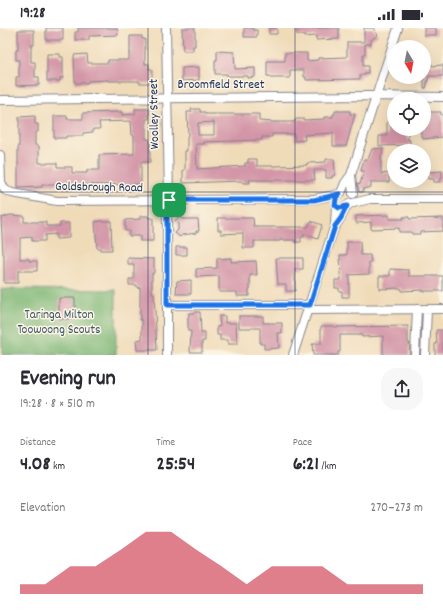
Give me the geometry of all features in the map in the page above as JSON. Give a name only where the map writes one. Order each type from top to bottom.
[{"type":"street","name":"Woolley Street","points":[[166,28],[168,200],[167,355]]},
{"type":"street","points":[[335,226],[353,199],[351,187],[352,175],[398,28]]},
{"type":"street","name":"Broomfield Street","points":[[0,100],[376,96],[443,97]]},
{"type":"street","name":"Goldsbrough Road","points":[[0,155],[1,184],[5,190],[16,194],[59,201],[314,200],[332,203],[336,206]]},
{"type":"street","points":[[293,355],[335,226],[336,199],[345,183],[352,175]]},
{"type":"street","points":[[340,194],[348,191],[370,199]]},
{"type":"street","name":"Goldsbrough Road","points":[[314,200],[340,194]]},
{"type":"street","points":[[336,206],[340,208],[370,199],[443,199]]},
{"type":"street","points":[[167,305],[427,310],[443,309]]},
{"type":"street","points":[[415,355],[417,309]]},
{"type":"street","points":[[425,355],[427,310]]},
{"type":"green space","name":"Taringa Milton Toowoong Scouts","points":[[1,289],[116,290],[116,355],[2,355]]},
{"type":"building","points":[[46,28],[63,28],[63,40],[46,40]]},
{"type":"building","points":[[78,28],[117,28],[118,35],[89,36],[89,40],[75,40],[75,32],[78,32]]},
{"type":"building","points":[[182,28],[195,28],[195,46],[193,46],[193,51],[183,51]]},
{"type":"building","points":[[244,28],[253,28],[253,30],[257,30],[257,37],[244,37]]},
{"type":"building","points":[[269,28],[277,28],[277,34],[269,34]]},
{"type":"building","points":[[297,28],[339,28],[339,39],[316,40],[316,36],[304,37],[304,35],[297,35]]},
{"type":"building","points":[[364,28],[373,28],[378,35],[371,40],[371,44],[365,44],[363,66],[368,66],[368,73],[365,73],[365,75],[360,75],[360,79],[306,80],[306,77],[304,77],[304,70],[290,70],[290,78],[270,78],[270,76],[267,76],[267,61],[285,61],[285,53],[307,53],[307,61],[318,60],[318,58],[347,57],[347,42],[364,42]]},
{"type":"building","points":[[424,28],[436,28],[436,35],[424,35]]},
{"type":"building","points":[[18,30],[34,30],[34,45],[31,45],[31,62],[35,62],[35,77],[39,77],[39,85],[16,86],[16,77],[19,77],[19,60],[16,60],[16,50],[18,50]]},
{"type":"building","points":[[130,36],[142,36],[142,39],[145,39],[145,64],[149,64],[149,69],[152,69],[152,83],[108,80],[75,83],[74,55],[87,54],[88,63],[108,63],[108,60],[129,60]]},
{"type":"building","points":[[217,51],[234,52],[235,69],[255,68],[255,77],[248,78],[248,76],[227,76],[227,74],[215,74],[215,60],[217,60]]},
{"type":"building","points":[[47,54],[60,54],[60,57],[63,57],[63,78],[60,78],[60,81],[47,81]]},
{"type":"building","points":[[431,64],[432,66],[443,65],[443,76],[431,76]]},
{"type":"building","points":[[199,67],[199,80],[182,81],[182,68]]},
{"type":"building","points":[[135,109],[149,109],[149,119],[146,119],[146,139],[149,139],[150,142],[150,162],[141,162],[141,184],[72,185],[72,188],[65,188],[65,185],[42,185],[42,187],[18,188],[19,117],[35,116],[35,124],[38,124],[38,132],[35,132],[35,145],[39,146],[39,163],[57,163],[57,167],[72,167],[72,173],[87,173],[87,170],[99,170],[99,155],[134,154],[134,135],[132,135],[131,121],[99,122],[100,129],[93,129],[93,132],[83,133],[83,136],[54,138],[54,116],[67,116],[67,119],[83,119],[83,113],[122,112],[122,115],[135,114]]},
{"type":"building","points":[[191,109],[200,109],[200,112],[205,112],[205,114],[259,114],[259,121],[273,122],[294,122],[296,119],[324,119],[324,117],[333,117],[335,111],[350,111],[350,114],[355,114],[346,146],[333,146],[333,133],[304,135],[305,140],[295,141],[294,134],[272,134],[272,137],[262,137],[262,140],[204,142],[204,144],[196,144],[197,169],[245,166],[245,163],[248,163],[248,159],[257,159],[257,166],[275,166],[307,165],[307,163],[326,162],[326,159],[334,159],[335,173],[332,178],[326,178],[326,170],[314,170],[315,180],[249,180],[250,183],[243,183],[241,181],[183,183],[185,151],[187,151],[188,136],[187,112],[192,112]],"holes":[[[214,122],[214,135],[198,135],[198,123]]]},
{"type":"building","points":[[431,112],[441,112],[441,115],[443,115],[443,137],[423,139],[423,136],[431,136]]},
{"type":"building","points":[[379,136],[408,136],[410,144],[387,144],[387,146],[379,146]]},
{"type":"building","points":[[383,148],[381,156],[381,174],[387,173],[387,182],[371,182],[371,187],[363,189],[363,192],[359,192],[357,183],[360,184],[364,171],[361,171],[364,159],[368,159],[372,149]]},
{"type":"building","points":[[442,171],[442,179],[440,179],[440,182],[434,182],[434,179],[431,179],[431,172]]},
{"type":"building","points":[[10,215],[24,216],[24,222],[46,222],[46,226],[60,226],[60,223],[69,223],[69,238],[56,239],[56,234],[45,235],[45,241],[32,241],[32,237],[20,238],[20,259],[37,261],[37,271],[18,271],[18,283],[4,283],[4,254],[1,218]]},
{"type":"building","points":[[389,215],[389,219],[403,219],[403,217],[409,217],[409,219],[443,218],[443,231],[420,232],[420,234],[412,234],[411,232],[399,232],[399,228],[371,229],[371,222],[356,223],[356,216]]},
{"type":"building","points":[[140,216],[148,216],[148,218],[153,218],[153,241],[140,241],[140,236],[129,236],[129,231],[125,231],[125,220],[140,219]]},
{"type":"building","points":[[180,217],[182,219],[198,219],[199,231],[196,231],[196,233],[182,235],[180,237],[175,233],[178,230],[178,224],[175,221]]},
{"type":"building","points":[[218,218],[253,218],[254,227],[308,227],[311,221],[322,225],[318,239],[304,234],[304,237],[301,237],[301,242],[295,242],[295,240],[254,241],[254,248],[243,248],[243,233],[221,234],[221,230],[218,230]]},
{"type":"building","points":[[111,221],[112,250],[100,250],[100,248],[97,248],[95,222]]},
{"type":"building","points":[[347,242],[360,242],[361,255],[370,255],[371,263],[369,263],[369,274],[349,275],[349,297],[342,297],[342,291],[339,291],[339,288],[335,288],[335,280],[341,280],[340,255],[347,255]]},
{"type":"building","points":[[176,247],[187,247],[187,255],[176,255]]},
{"type":"building","points":[[128,258],[154,259],[152,293],[154,293],[157,350],[137,350],[136,340],[142,339],[142,320],[140,320],[140,287],[137,288],[137,285],[129,285],[129,279],[134,279],[134,265],[128,265]]},
{"type":"building","points":[[231,258],[231,262],[256,261],[257,275],[250,275],[249,296],[237,296],[237,292],[219,292],[219,276],[196,277],[196,269],[217,268],[217,259]]},
{"type":"building","points":[[276,258],[303,258],[303,269],[295,269],[295,291],[286,291],[286,284],[278,284]]},
{"type":"building","points":[[390,269],[409,270],[409,276],[443,276],[443,291],[401,291],[401,288],[379,289],[379,276],[390,276]]},
{"type":"building","points":[[191,280],[191,294],[176,294],[177,281]]},
{"type":"building","name":"Taringa Milton Toowoong Scouts","points":[[59,298],[75,298],[75,319],[59,319]]},
{"type":"building","points":[[200,312],[201,333],[205,333],[205,341],[202,341],[202,352],[190,352],[191,331],[188,331],[188,317],[189,313]]},
{"type":"building","points":[[219,316],[225,316],[225,323],[236,323],[237,344],[228,344],[228,340],[220,340],[220,335],[217,335],[217,327],[220,326]]},
{"type":"building","points":[[239,316],[263,316],[263,323],[282,323],[282,333],[278,333],[279,348],[264,349],[264,344],[260,344],[260,328],[239,328]]},
{"type":"building","points":[[321,326],[408,326],[408,343],[410,343],[409,355],[383,355],[383,336],[362,337],[362,335],[340,335],[340,352],[338,352],[338,355],[313,355],[312,344],[321,344]]},
{"type":"building","points":[[436,330],[443,330],[443,355],[435,355],[435,344],[437,344]]},
{"type":"route","points":[[340,194],[336,199],[335,205],[339,208],[347,206],[339,222],[335,226],[310,305],[167,305],[167,200],[169,200],[314,200],[340,194]]}]
